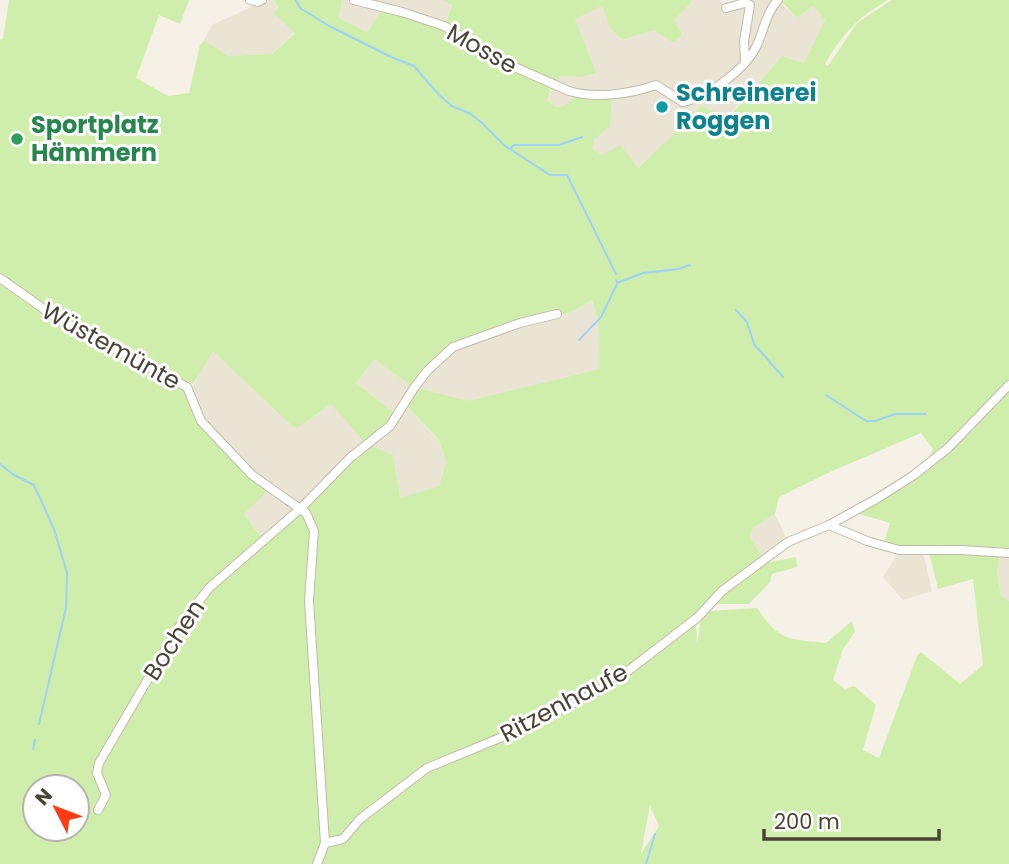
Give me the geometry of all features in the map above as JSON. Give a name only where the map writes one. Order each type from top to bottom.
[{"type":"street","points":[[250,0],[262,0]]},
{"type":"street","name":"Mosse","points":[[354,0],[444,26],[501,61],[579,94],[612,94],[656,85],[683,102],[691,101],[715,87],[745,62]]},
{"type":"street","points":[[745,62],[756,48],[771,8],[778,0]]},
{"type":"street","points":[[726,8],[745,3],[750,5],[744,41],[745,62]]},
{"type":"street","name":"Wüstemünte","points":[[0,278],[58,319],[187,387],[201,421],[252,475],[301,508]]},
{"type":"street","points":[[317,864],[325,843],[309,601],[314,531],[301,508],[351,457],[390,426],[414,387],[453,347],[520,323],[557,314]]},
{"type":"street","name":"Ritzenhaufe","points":[[325,843],[342,839],[360,820],[426,768],[519,730],[607,685],[698,617],[722,591],[789,542],[829,525],[914,475],[948,447],[1009,384]]},
{"type":"street","name":"Bochen","points":[[98,810],[104,801],[105,791],[97,773],[99,763],[188,612],[224,573],[301,508]]},
{"type":"street","points":[[829,525],[867,541],[899,550],[1009,553]]},
{"type":"shaded area","points":[[266,0],[274,0],[278,9],[275,13],[295,32],[272,54],[228,56],[204,40],[212,25]]},
{"type":"shaded area","points":[[342,0],[441,0],[452,4],[444,26],[367,32],[339,18]]},
{"type":"shaded area","points":[[692,0],[719,0],[727,8],[751,0],[777,0],[797,18],[813,6],[825,20],[804,63],[782,56],[727,118],[676,127],[674,135],[638,168],[602,155],[593,149],[579,94],[564,106],[555,107],[547,100],[560,76],[582,77],[596,73],[574,19],[602,6],[610,28],[622,40],[654,30],[674,20]]},
{"type":"shaded area","points":[[592,300],[598,319],[599,369],[468,401],[405,404],[439,441],[446,462],[439,486],[400,499],[393,455],[263,540],[244,514],[271,488],[201,421],[192,389],[213,350],[293,427],[299,427],[331,404],[398,416],[356,383],[374,359],[453,347],[574,311]]},
{"type":"shaded area","points":[[775,514],[788,542],[763,560],[750,537],[752,529]]},
{"type":"shaded area","points":[[899,552],[923,552],[932,591],[903,600],[883,577]]},
{"type":"shaded area","points":[[1000,554],[1009,555],[1009,601],[1001,596],[997,572]]},
{"type":"green space","points":[[9,0],[189,0],[180,24],[159,15],[136,78],[168,96],[189,93],[200,45],[204,40],[228,56],[272,54],[295,33],[274,13],[278,8],[274,0],[342,0],[339,18],[367,32],[383,9],[447,31],[552,86],[547,100],[555,107],[564,106],[579,94],[612,94],[610,126],[593,140],[593,149],[602,155],[620,145],[638,168],[673,135],[675,127],[702,106],[728,118],[782,56],[804,63],[825,20],[813,6],[797,18],[780,0],[888,0],[868,13],[852,27],[825,64],[828,66],[857,23],[892,0],[1009,0],[1009,551],[901,547],[884,543],[890,523],[856,513],[927,464],[933,449],[921,433],[779,497],[775,514],[752,529],[750,537],[763,559],[621,673],[517,727],[425,766],[339,838],[327,837],[310,636],[314,531],[301,508],[367,445],[331,404],[299,427],[293,427],[213,351],[193,384],[123,351],[59,316],[0,273],[0,40],[3,39]],"holes":[[[592,300],[598,319],[599,369],[468,401],[414,387],[453,347],[574,311]],[[374,359],[413,387],[405,404],[439,440],[446,462],[439,486],[400,498],[393,455],[368,445],[398,416],[356,383]]]},
{"type":"green space","points":[[441,0],[692,0],[674,20],[682,35],[673,42],[654,30],[622,40],[610,28],[602,6],[575,19],[596,73],[582,77],[560,76],[558,83],[513,64],[445,24],[452,5]]},
{"type":"green space","points":[[3,280],[39,311],[182,387],[201,421],[252,475],[271,488],[244,514],[263,540],[300,511],[311,533],[313,695],[321,842],[314,864],[0,864],[0,284]]},
{"type":"green space","points":[[929,552],[1000,554],[997,572],[1001,596],[1009,601],[1009,864],[319,864],[327,849],[427,769],[599,693],[696,621],[697,645],[701,617],[709,611],[757,608],[772,627],[786,637],[826,643],[852,621],[855,632],[843,649],[833,680],[845,689],[854,686],[876,705],[863,750],[879,758],[917,656],[921,652],[960,684],[983,665],[973,579],[938,589]],"holes":[[[650,805],[659,826],[641,854]]]},
{"type":"green space","points":[[796,557],[797,567],[772,574],[770,582],[749,604],[714,604],[764,563]]},
{"type":"waterway","points":[[296,0],[300,8],[329,26],[414,66],[438,94],[452,106],[481,122],[505,146],[550,175],[567,175],[616,274]]},
{"type":"waterway","points":[[510,149],[514,145],[559,145],[582,137]]},
{"type":"waterway","points":[[616,280],[617,283],[643,273],[690,265]]},
{"type":"waterway","points":[[579,340],[601,317],[617,284]]},
{"type":"waterway","points":[[736,310],[747,322],[754,344],[783,377]]},
{"type":"waterway","points":[[826,395],[866,421],[875,421],[895,414],[926,414]]},
{"type":"waterway","points":[[0,464],[34,485],[54,529],[67,573],[66,608],[39,724]]},
{"type":"waterway","points":[[33,749],[35,740]]},
{"type":"waterway","points":[[646,864],[655,834]]},
{"type":"place","name":"Schreinerei Roggen","points":[[662,107]]},
{"type":"place","name":"Sportplatz Hämmern","points":[[17,139]]}]
